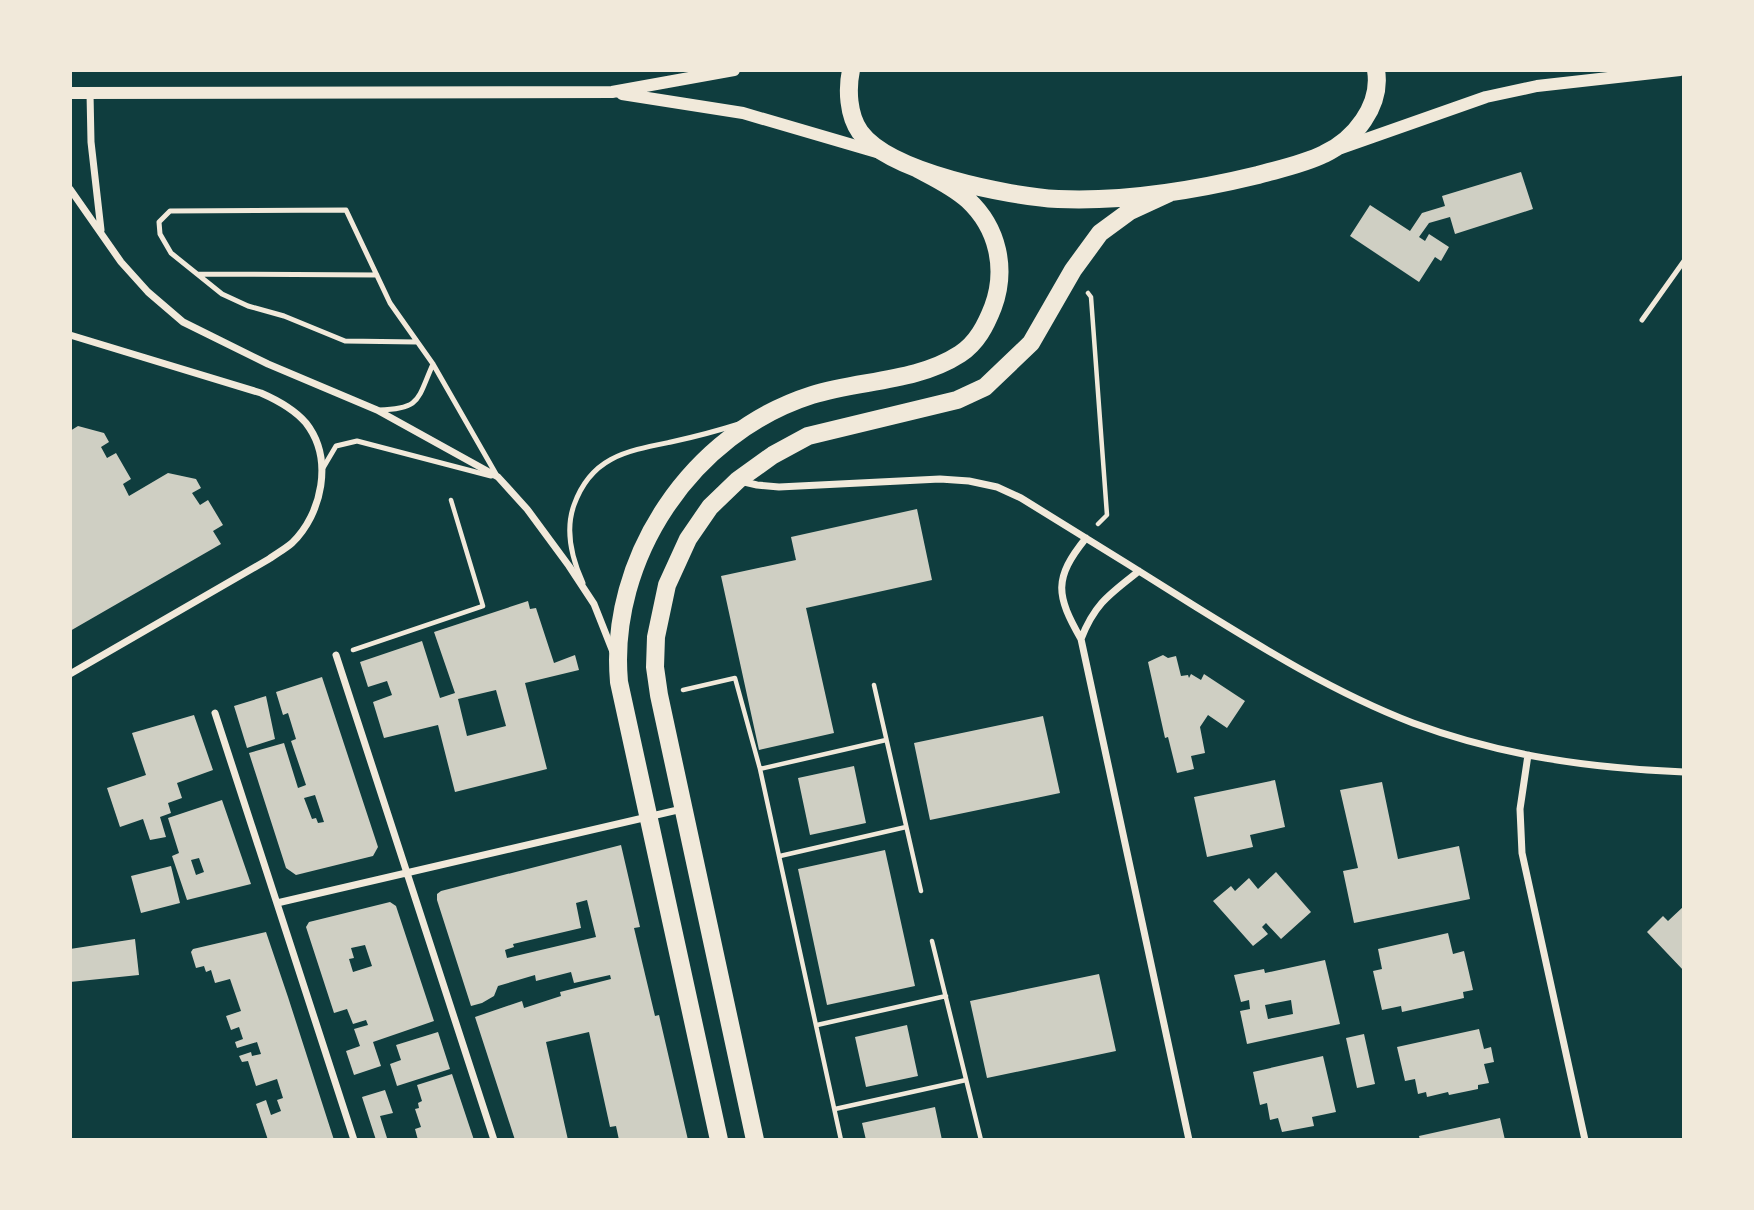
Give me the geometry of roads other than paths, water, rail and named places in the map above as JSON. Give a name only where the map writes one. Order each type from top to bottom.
[{"type":"main road","points":[[719,1140],[621,693],[617,661],[620,626],[629,585],[652,526],[687,479],[733,437],[780,409],[811,396],[925,370],[961,353],[974,342],[983,329],[1000,279],[1000,257],[995,238],[968,200],[918,169],[887,155],[860,131],[851,106],[848,84],[851,70]]},
{"type":"main road","points":[[918,169],[989,189],[1058,199],[1113,199],[1209,187],[1324,154],[1356,132],[1372,106],[1376,70]]},
{"type":"main road","points":[[755,1140],[655,667],[661,607],[677,559],[710,507],[738,480],[773,455],[808,436],[957,400],[985,387],[1031,343],[1073,270],[1100,233],[1130,211],[1169,193]]},
{"type":"street","points":[[612,92],[734,70]]},
{"type":"street","points":[[1616,70],[1641,74]]},
{"type":"street","points":[[1324,154],[1486,97],[1537,86],[1680,70]]},
{"type":"street","points":[[70,93],[612,92],[743,113],[887,155]]},
{"type":"street","points":[[90,93],[91,142],[102,234]]},
{"type":"street","points":[[70,189],[121,262],[148,292],[183,322],[268,365],[377,410],[498,477],[550,537],[594,604],[617,661]]},
{"type":"street","points":[[70,335],[261,393],[279,401],[306,423],[313,435],[320,457],[321,492],[310,522],[291,544],[70,674]]},
{"type":"street","points":[[738,480],[779,487],[940,479],[997,487],[1021,498],[1294,667],[1362,702],[1475,743],[1528,755],[1573,764],[1684,772]]},
{"type":"street","points":[[1086,538],[1069,559],[1062,576],[1061,592],[1066,612],[1081,639],[1189,1140]]},
{"type":"street","points":[[1081,639],[1089,617],[1103,600],[1139,571]]},
{"type":"street","points":[[336,655],[494,1140]]},
{"type":"street","points":[[215,713],[354,1140]]},
{"type":"street","points":[[1528,755],[1520,809],[1522,853],[1585,1140]]},
{"type":"street","points":[[277,903],[685,808]]},
{"type":"lane","points":[[417,342],[361,343],[330,337],[285,316],[248,306],[222,294],[171,253],[160,234],[159,222],[170,211],[346,210],[390,303],[433,365],[498,477]]},
{"type":"lane","points":[[1642,320],[1684,261]]},
{"type":"lane","points":[[196,274],[377,275]]},
{"type":"lane","points":[[377,410],[405,409],[418,400],[433,365]]},
{"type":"lane","points":[[594,604],[575,562],[570,527],[577,496],[592,473],[622,453],[713,432],[780,409]]},
{"type":"lane","points":[[321,492],[322,472],[330,454],[336,446],[357,441],[498,477]]}]
